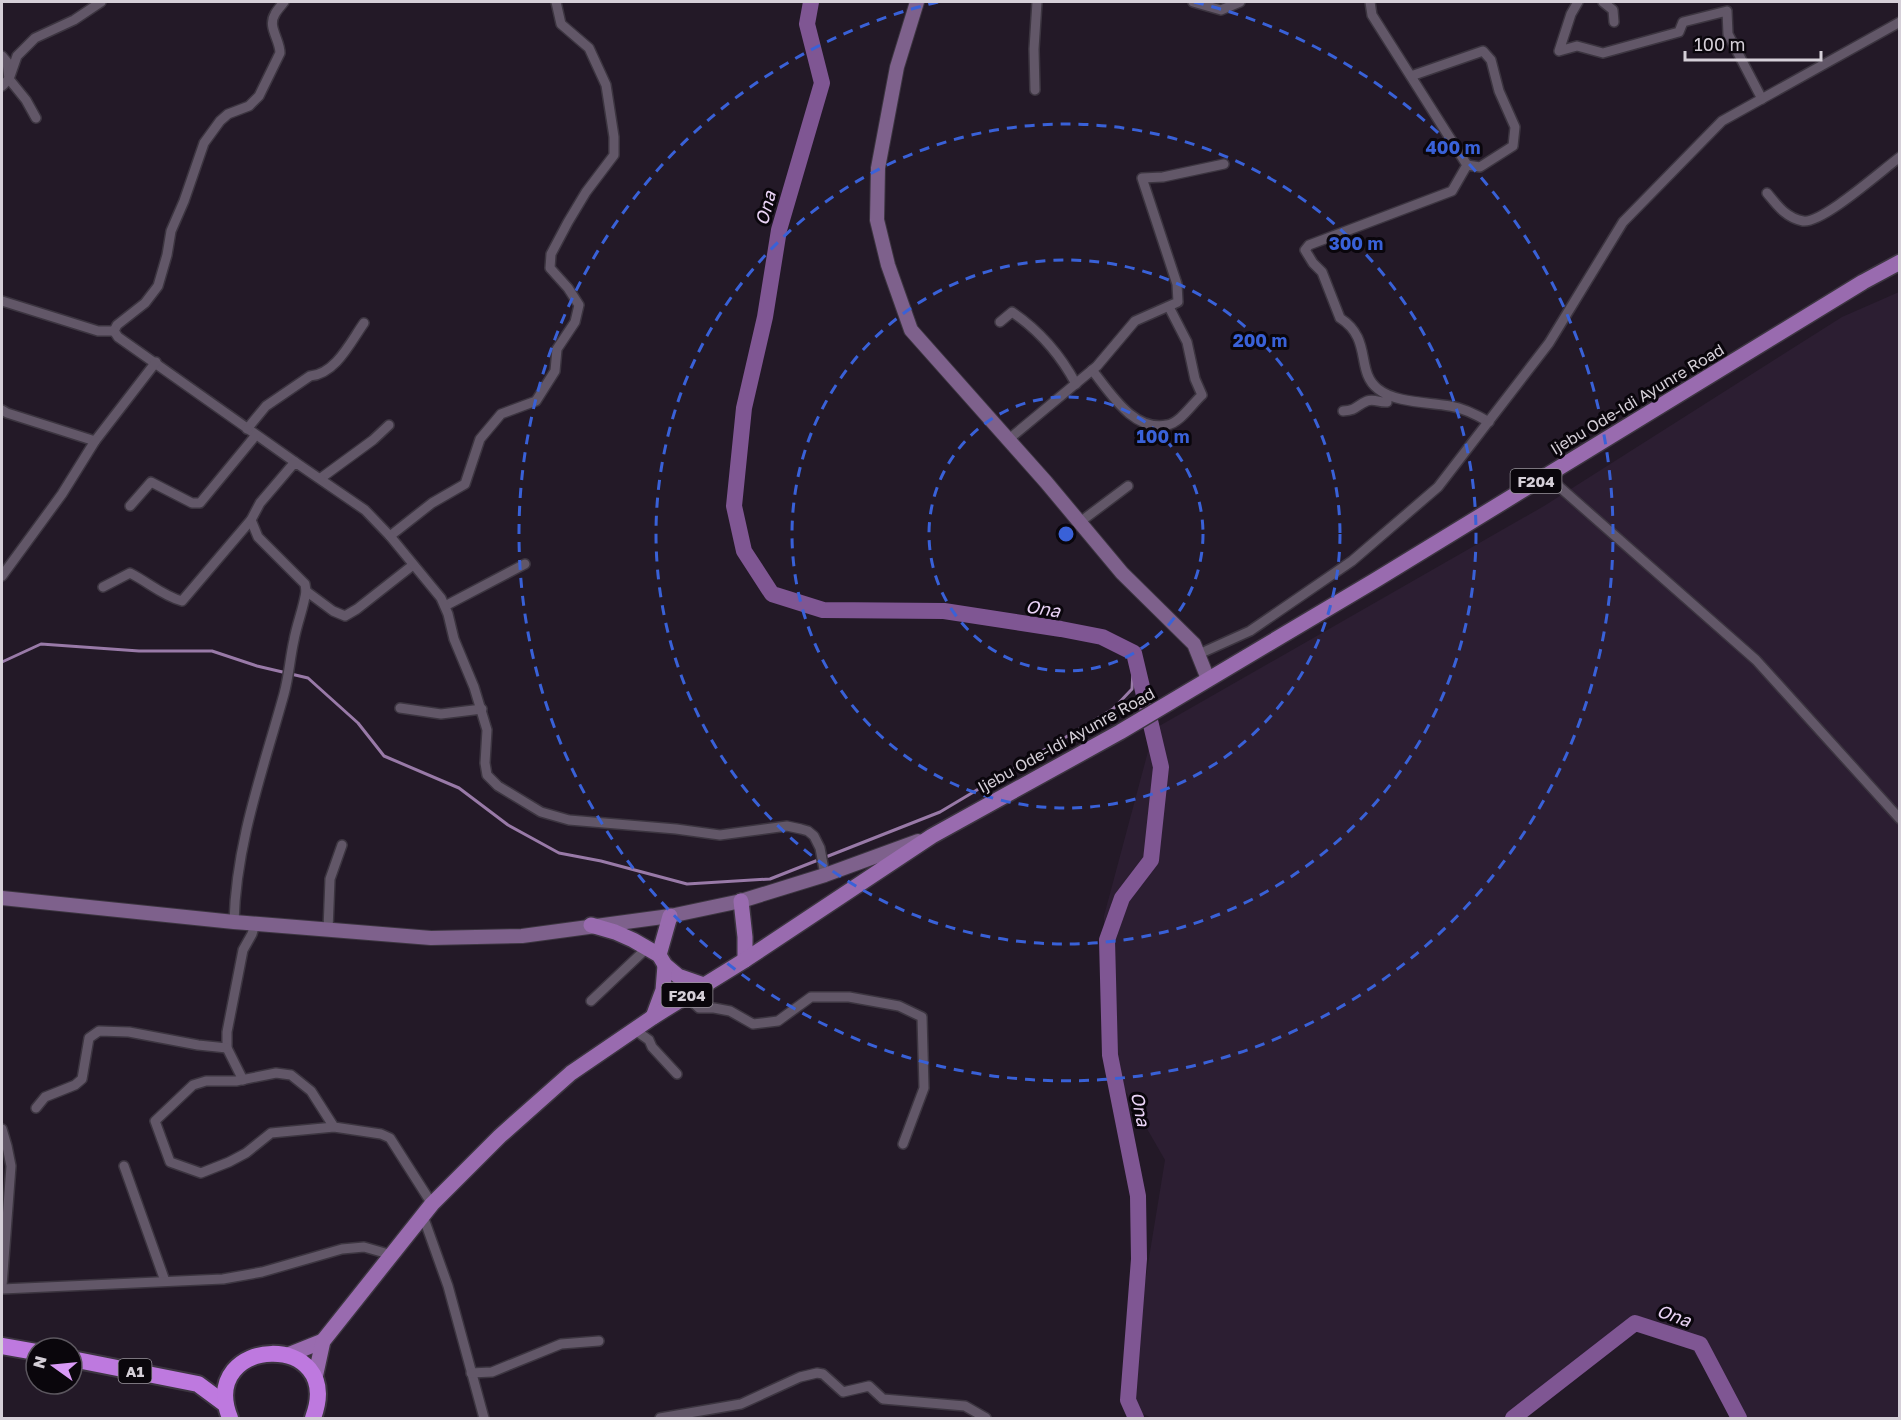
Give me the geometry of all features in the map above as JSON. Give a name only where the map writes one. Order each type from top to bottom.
[{"type":"highway","points":[[2,1346],[24,1350]]},
{"type":"highway","points":[[198,1384],[234,1371],[246,1360],[262,1353],[288,1355],[302,1364],[315,1378],[318,1402],[313,1419]]},
{"type":"highway","name":"A1","points":[[84,1361],[198,1384],[228,1411]]},
{"type":"highway","points":[[228,1411],[227,1387],[234,1371]]},
{"type":"main road","points":[[917,2],[897,67],[878,168],[877,220],[888,265],[911,330],[1009,439],[1122,573],[1194,644],[1208,679]]},
{"type":"main road","name":"Ijebu Ode-Idi Ayunre Road","points":[[323,1341],[427,1210],[500,1136],[571,1073],[653,1017],[932,836],[1120,732],[1374,581],[1899,262]]},
{"type":"main road","points":[[2,898],[255,924],[432,938],[522,936],[670,916],[741,901],[824,869],[932,836]]},
{"type":"main road","points":[[741,901],[745,937],[744,960]]},
{"type":"main road","points":[[653,1017],[663,990],[657,956],[670,916]]},
{"type":"main road","points":[[591,925],[615,932],[657,956],[678,976],[704,985]]},
{"type":"main road","name":"F204","points":[[288,1355],[323,1341]]},
{"type":"main road","name":"F204","points":[[315,1378],[323,1341]]},
{"type":"street","points":[[2,86],[9,78],[17,56],[35,38],[74,20],[101,2]]},
{"type":"street","points":[[114,331],[117,325],[146,303],[158,286],[171,231],[204,142],[228,114],[249,106],[259,96],[280,53],[272,21],[284,2]]},
{"type":"street","points":[[390,536],[432,503],[465,484],[480,439],[501,414],[536,401],[555,371],[557,349],[575,322],[579,305],[568,288],[549,268],[551,254],[586,192],[614,155],[614,136],[606,85],[589,48],[561,24],[556,2]]},
{"type":"street","points":[[1035,90],[1034,49],[1037,2]]},
{"type":"street","points":[[1193,2],[1221,10],[1240,2]]},
{"type":"street","points":[[1370,2],[1372,15],[1467,165],[1480,167],[1513,146],[1515,127],[1499,91],[1491,60],[1483,51],[1411,76]]},
{"type":"street","points":[[1578,2],[1571,14],[1559,51],[1577,46],[1605,52],[1679,32],[1683,22],[1726,6],[1728,34],[1762,99]]},
{"type":"street","points":[[1603,2],[1613,10],[1614,22]]},
{"type":"street","points":[[1199,654],[1250,631],[1352,561],[1438,487],[1549,343],[1623,222],[1722,121],[1899,22]]},
{"type":"street","points":[[2,56],[6,62],[9,78],[36,117]]},
{"type":"street","points":[[1767,193],[1785,214],[1807,222],[1834,209],[1899,157]]},
{"type":"street","points":[[1009,439],[1092,370],[1135,321],[1179,302],[1178,284],[1142,178],[1163,177],[1224,164]]},
{"type":"street","points":[[1467,165],[1452,191],[1309,245],[1305,250],[1322,272],[1340,318],[1347,322],[1359,336],[1368,378],[1377,388],[1387,395],[1452,406],[1489,422]]},
{"type":"street","points":[[2,301],[98,331],[114,331]]},
{"type":"street","points":[[1092,370],[1118,403],[1131,416],[1145,424],[1167,425],[1179,419],[1202,395],[1195,379],[1187,342],[1169,307]]},
{"type":"street","points":[[1000,322],[1012,312],[1025,321],[1047,340],[1076,384]]},
{"type":"street","points":[[247,429],[266,406],[310,376],[318,375],[337,362],[364,323]]},
{"type":"street","points":[[114,331],[118,337],[247,429],[365,510],[390,536],[445,606],[454,639],[482,709],[487,730],[485,763],[487,775],[498,786],[541,812],[569,820],[622,823],[720,835],[787,826],[808,831],[814,836],[820,848],[824,869]]},
{"type":"street","points":[[2,576],[62,494],[95,441],[156,362]]},
{"type":"street","points":[[1343,411],[1354,410],[1366,401],[1387,402],[1387,395]]},
{"type":"street","points":[[2,410],[95,441]]},
{"type":"street","points":[[321,478],[373,440],[389,425]]},
{"type":"street","points":[[130,506],[151,482],[192,503],[200,503],[256,435]]},
{"type":"street","points":[[103,587],[130,573],[148,581],[169,597],[182,601],[251,520],[260,503],[295,462]]},
{"type":"street","points":[[1546,475],[1756,660],[1899,819]]},
{"type":"street","points":[[1080,522],[1128,486]]},
{"type":"street","points":[[234,922],[234,896],[250,807],[285,691],[293,642],[306,591],[304,584],[258,537],[251,520]]},
{"type":"street","points":[[445,606],[525,564]]},
{"type":"street","points":[[306,591],[333,611],[345,616],[413,565]]},
{"type":"street","points":[[400,708],[441,714],[482,709]]},
{"type":"street","points":[[328,930],[330,879],[342,845]]},
{"type":"street","points":[[243,1080],[227,1048],[227,1032],[243,950],[255,924]]},
{"type":"street","points":[[591,1001],[657,956]]},
{"type":"street","points":[[686,996],[699,1008],[730,1011],[753,1024],[778,1021],[811,997],[859,999],[899,1006],[922,1017],[924,1088],[903,1144]]},
{"type":"street","points":[[635,1030],[649,1040],[652,1047],[677,1074]]},
{"type":"street","points":[[36,1108],[45,1097],[75,1085],[82,1079],[89,1038],[99,1031],[129,1032],[227,1048]]},
{"type":"street","points":[[334,1127],[311,1091],[291,1075],[276,1073],[243,1080],[206,1081],[193,1085],[155,1121],[170,1162],[201,1173],[246,1153],[271,1133],[334,1127],[381,1134],[390,1138],[427,1210],[484,1419]]},
{"type":"street","points":[[2,1129],[11,1166],[2,1288],[223,1279],[262,1272],[342,1249],[364,1247],[392,1255]]},
{"type":"street","points":[[124,1166],[165,1281]]},
{"type":"street","points":[[471,1373],[492,1372],[561,1344],[599,1341]]},
{"type":"street","points":[[660,1419],[683,1417],[741,1404],[800,1377],[817,1374],[823,1374],[843,1392],[869,1386],[883,1399],[965,1406],[986,1419]]},
{"type":"shaded area","points":[[1899,292],[1899,1418],[1737,1418],[1691,1348],[1635,1323],[1513,1418],[1152,1418],[1134,1410],[1141,1307],[1165,1160],[1104,1054],[1104,916],[1154,729],[1544,506],[1842,317]]},
{"type":"waterway","name":"Ona","points":[[811,2],[807,24],[822,83],[779,230],[765,317],[744,408],[734,506],[744,551],[772,594],[823,610],[944,611],[1102,637],[1134,653],[1161,767],[1151,860],[1122,898],[1107,940],[1110,1055],[1138,1196],[1139,1259],[1128,1400],[1136,1418]]},
{"type":"waterway","points":[[2,662],[41,644],[139,651],[212,651],[257,666],[308,678],[358,723],[384,756],[459,788],[508,825],[559,853],[601,861],[687,884],[770,879],[940,812],[1113,709],[1132,689],[1134,653]]},
{"type":"waterway","name":"Ona","points":[[1513,1418],[1635,1323],[1700,1344],[1739,1418]]}]
